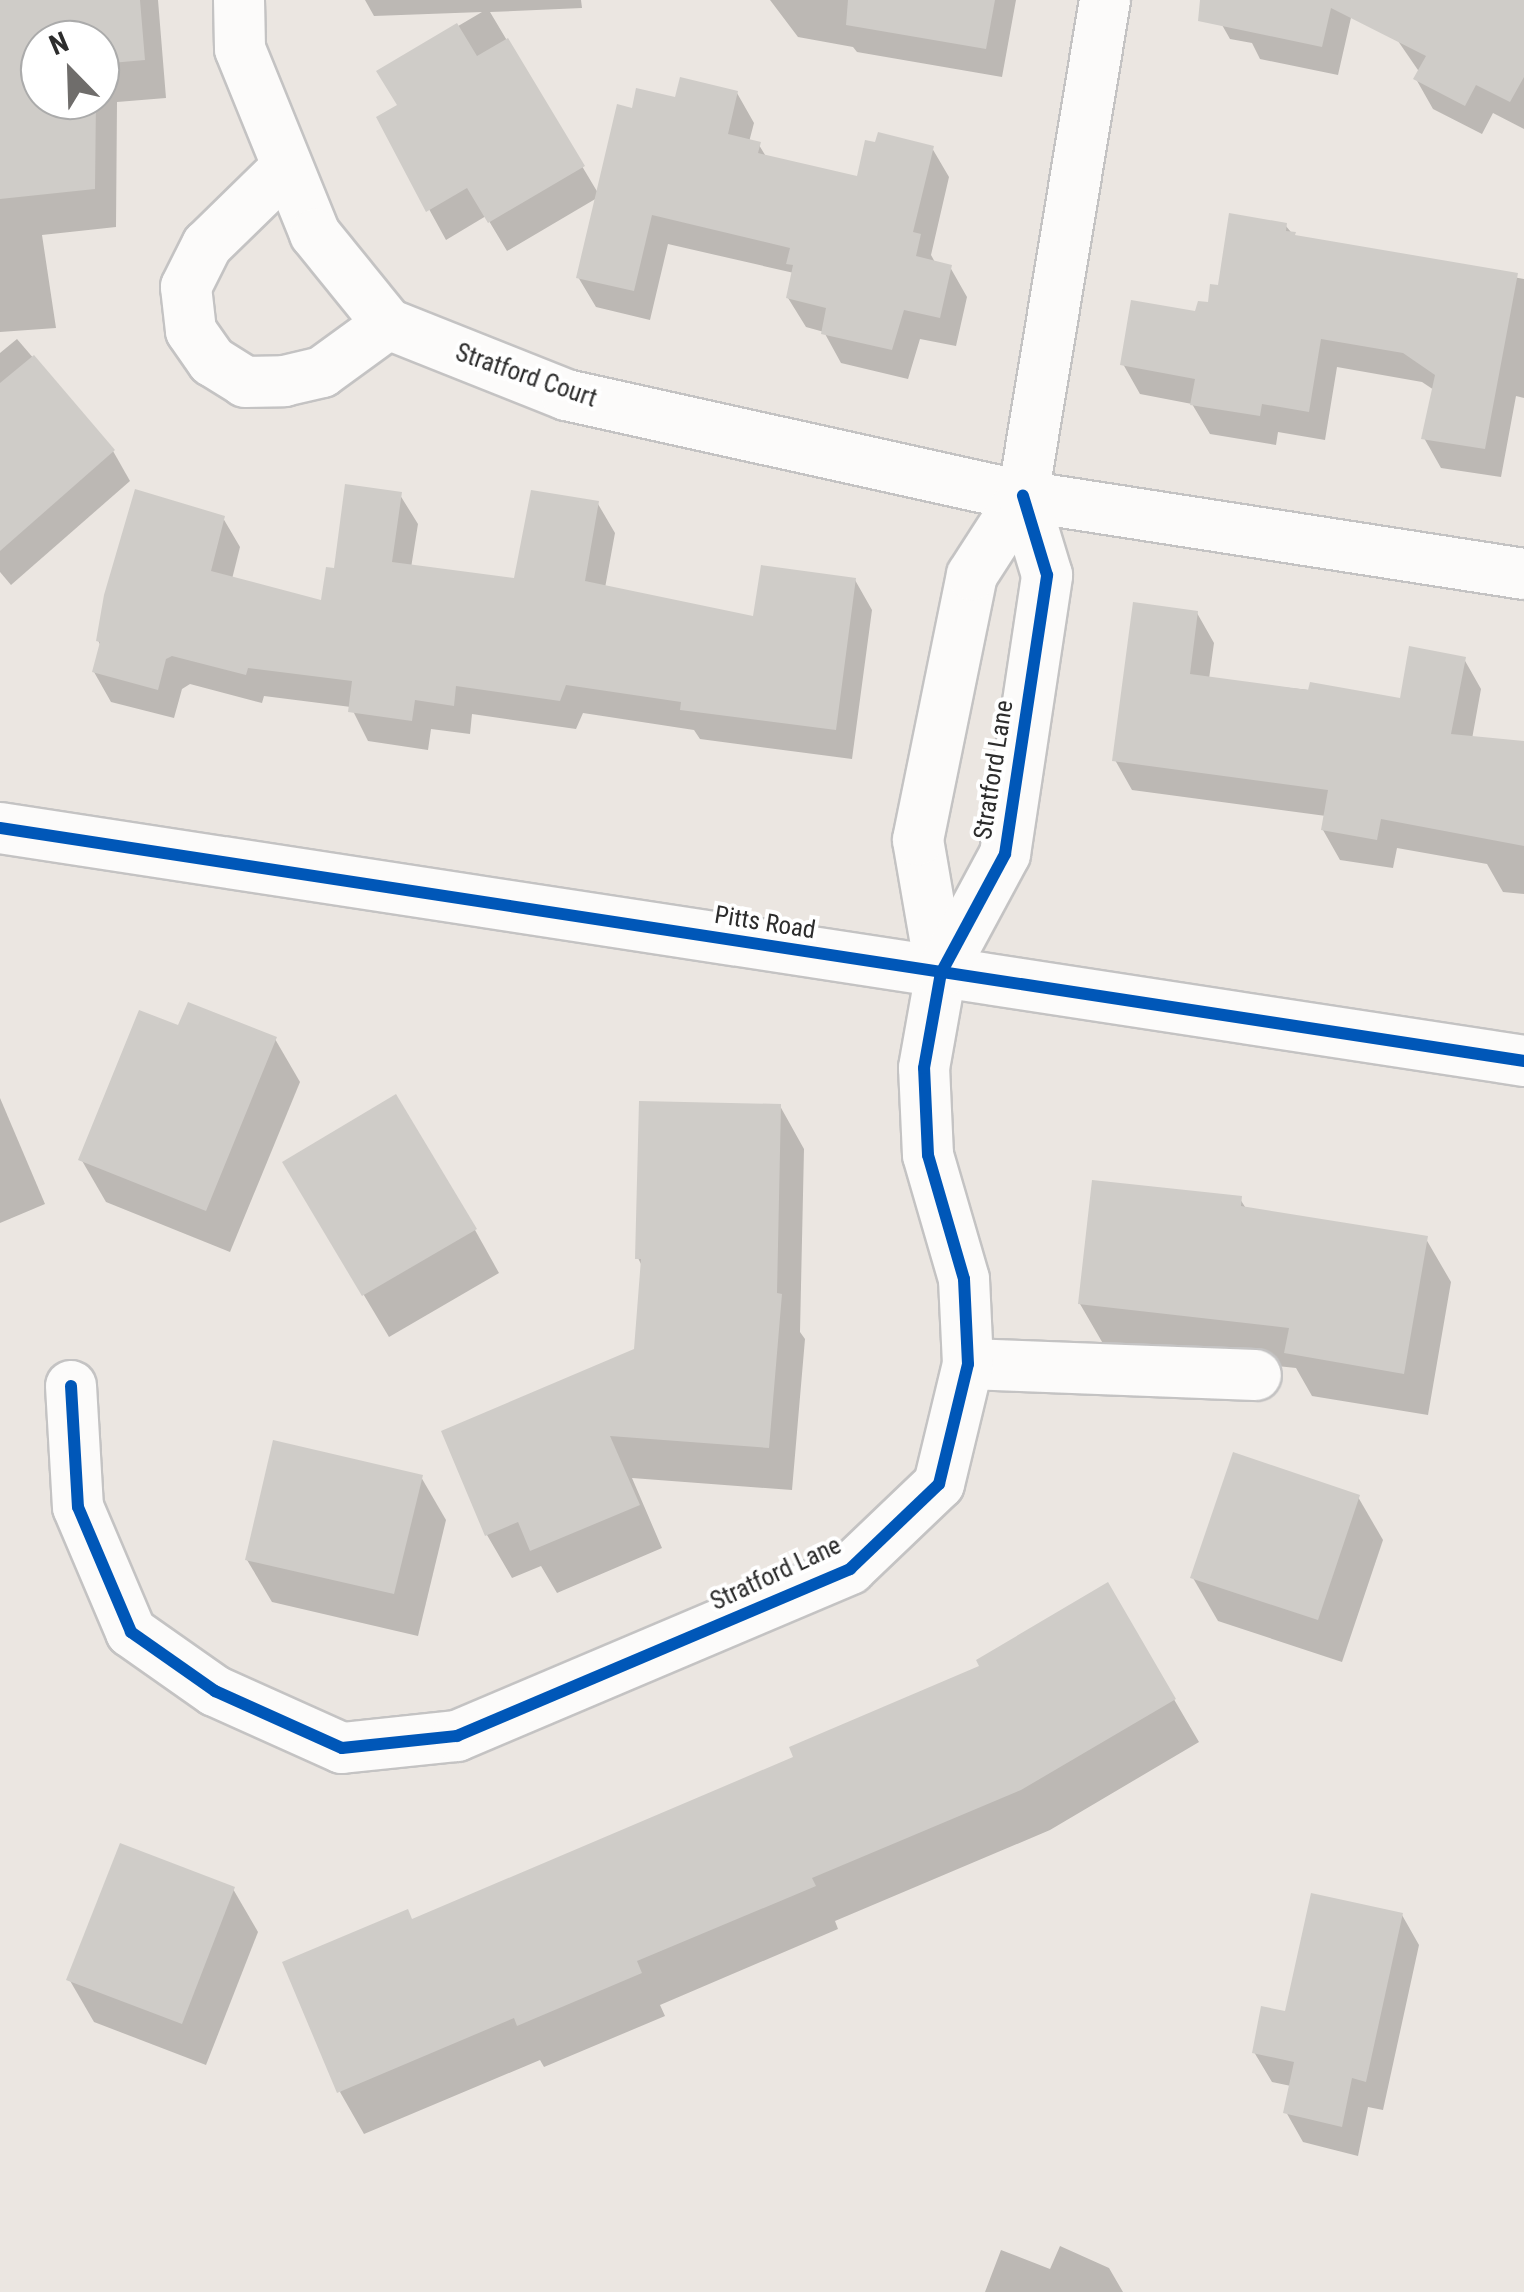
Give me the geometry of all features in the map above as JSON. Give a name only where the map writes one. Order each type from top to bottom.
[{"type":"street","name":"Stratford Court","points":[[240,0],[240,49],[316,234],[388,324],[566,396],[1023,496]]},
{"type":"street","name":"Stratford Lane","points":[[941,973],[918,840],[972,574],[1023,496],[1106,0]]},
{"type":"street","points":[[286,168],[206,246],[186,288],[191,330],[212,361],[245,382],[284,381],[322,372],[388,324]]},
{"type":"street","points":[[1023,496],[1524,574]]},
{"type":"street","name":"Stratford Lane","points":[[71,1386],[78,1507],[131,1632],[215,1691],[342,1748],[457,1736],[850,1569],[939,1484],[968,1364],[964,1280],[928,1155],[924,1068],[941,973],[1004,854],[1047,575],[1023,496]]},
{"type":"street","name":"Pitts Road","points":[[0,828],[1524,1062]]},
{"type":"street","points":[[968,1364],[1256,1374]]},
{"type":"building","points":[[0,0],[140,0],[145,60],[120,62],[120,20],[20,20],[20,120],[96,120],[95,189],[0,199]]},
{"type":"building","points":[[848,0],[995,0],[986,49],[846,25]]},
{"type":"building","points":[[1200,0],[1524,0],[1524,77],[1510,102],[1476,85],[1465,106],[1413,79],[1426,56],[1331,8],[1322,47],[1198,21]]},
{"type":"building","points":[[457,23],[477,56],[508,38],[585,166],[488,223],[467,188],[426,212],[376,117],[397,105],[376,71]]},
{"type":"building","points":[[680,77],[738,91],[728,134],[761,142],[758,153],[857,176],[865,140],[875,142],[878,132],[934,146],[913,232],[921,234],[916,256],[952,265],[940,318],[904,310],[892,350],[821,334],[826,308],[786,298],[793,265],[786,264],[790,248],[652,215],[634,291],[576,278],[617,104],[632,108],[636,88],[675,97]]},
{"type":"building","points":[[1229,213],[1287,223],[1286,231],[1296,232],[1295,235],[1518,273],[1485,449],[1421,439],[1435,375],[1403,353],[1321,339],[1309,412],[1262,404],[1260,416],[1190,405],[1195,379],[1120,365],[1131,300],[1195,311],[1198,301],[1208,302],[1210,284],[1218,285]]},
{"type":"building","points":[[34,355],[115,450],[0,551],[0,383]]},
{"type":"building","points":[[345,484],[402,492],[392,562],[514,578],[531,490],[599,501],[585,581],[753,616],[761,565],[856,578],[836,730],[680,710],[681,702],[566,685],[560,701],[456,686],[454,706],[415,700],[412,721],[348,712],[352,681],[248,668],[246,675],[172,656],[166,659],[158,690],[92,672],[100,642],[96,641],[104,595],[135,489],[225,516],[211,571],[321,600],[326,567],[334,568]]},
{"type":"building","points":[[1133,602],[1198,611],[1190,674],[1308,690],[1310,682],[1400,698],[1409,646],[1466,657],[1451,734],[1524,741],[1524,846],[1381,819],[1377,840],[1321,830],[1328,790],[1112,761]]},
{"type":"building","points":[[188,1002],[277,1037],[206,1211],[78,1160],[139,1010],[178,1025]]},
{"type":"building","points":[[396,1094],[477,1229],[362,1296],[282,1162]]},
{"type":"building","points":[[639,1101],[781,1104],[777,1293],[782,1294],[769,1448],[610,1436],[640,1505],[530,1551],[518,1522],[485,1536],[441,1431],[634,1349],[641,1259],[635,1259]]},
{"type":"building","points":[[1092,1180],[1242,1196],[1241,1206],[1428,1236],[1404,1374],[1284,1353],[1289,1328],[1078,1304]]},
{"type":"building","points":[[273,1440],[423,1475],[394,1594],[245,1560]]},
{"type":"building","points":[[1233,1452],[1360,1495],[1318,1620],[1190,1578]]},
{"type":"building","points":[[1108,1582],[1176,1699],[1021,1790],[812,1878],[816,1886],[637,1961],[642,1973],[517,2026],[514,2018],[337,2093],[282,1962],[408,1909],[412,1919],[793,1757],[789,1747],[979,1666],[976,1660]]},
{"type":"building","points":[[120,1843],[235,1887],[182,2024],[66,1980]]},
{"type":"building","points":[[1311,1893],[1403,1913],[1366,2082],[1352,2078],[1342,2127],[1283,2113],[1294,2062],[1252,2053],[1261,2006],[1285,2011]]},
{"type":"cycle path","points":[[71,1386],[78,1507],[131,1632],[215,1691],[342,1748],[457,1736],[850,1569],[939,1484],[968,1364],[964,1279],[928,1155],[924,1068],[941,973],[1005,854],[1047,575],[1023,496]]},
{"type":"cycle path","points":[[0,828],[1524,1061]]}]
